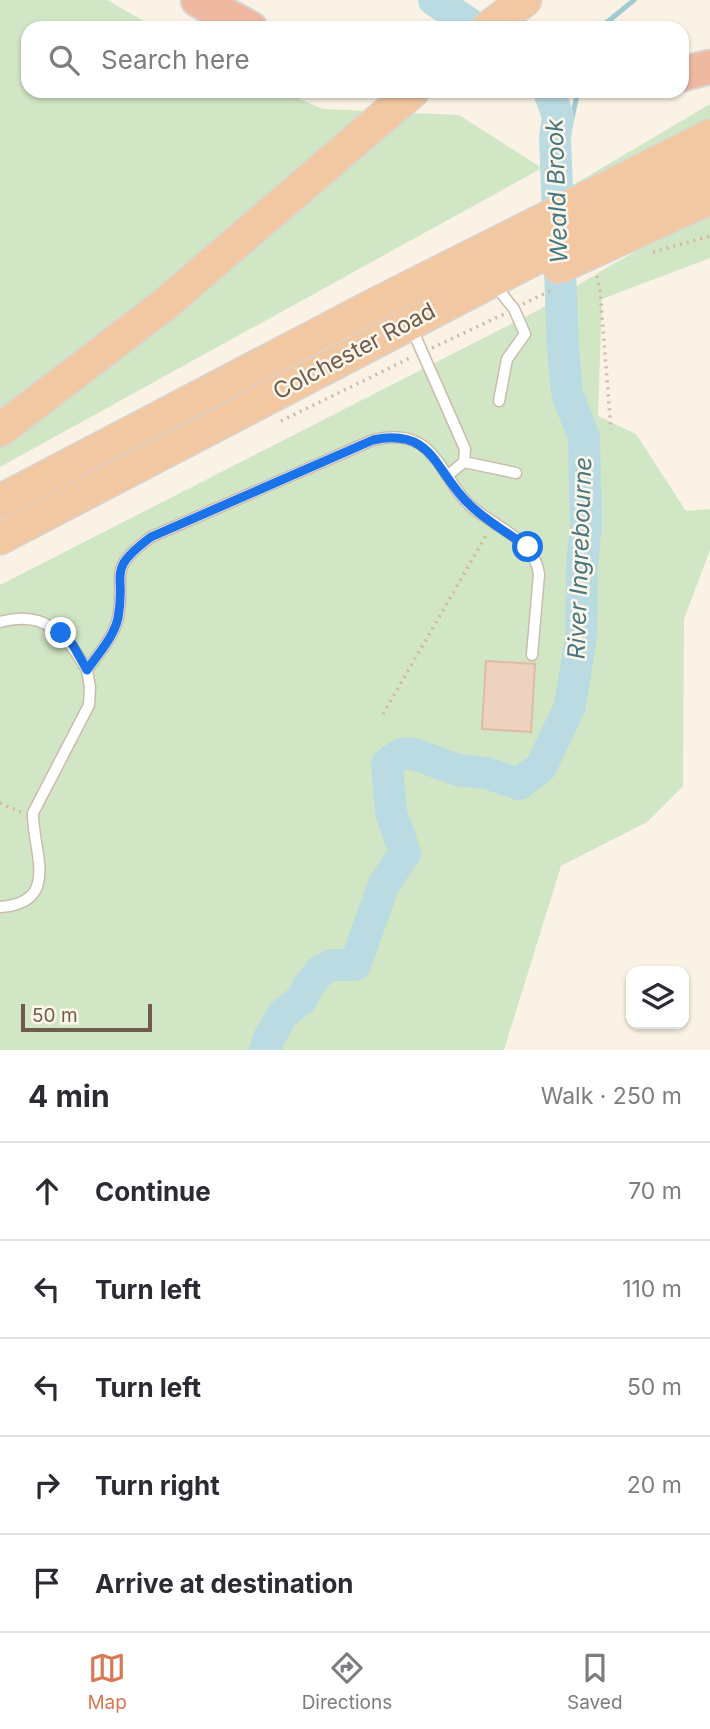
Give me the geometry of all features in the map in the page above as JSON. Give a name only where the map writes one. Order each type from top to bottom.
[{"type":"highway","points":[[198,0],[237,21]]},
{"type":"highway","points":[[497,21],[525,0]]},
{"type":"highway","points":[[689,72],[710,67]]},
{"type":"highway","points":[[0,430],[164,305],[405,98]]},
{"type":"highway","name":"Colchester Road","points":[[585,235],[710,136]]},
{"type":"highway","name":"Colchester Road","points":[[0,538],[491,280],[535,267],[585,235],[710,167]]},
{"type":"highway","points":[[585,235],[710,198]]},
{"type":"highway","name":"Colchester Road","points":[[0,501],[376,303],[534,224],[585,235]]},
{"type":"lane","points":[[491,280],[514,309],[525,334],[507,359],[499,401]]},
{"type":"lane","points":[[409,322],[465,449],[464,462],[447,476]]},
{"type":"lane","points":[[87,670],[110,637],[118,618],[118,574],[122,564],[151,537],[373,440],[391,436],[406,438],[421,445],[434,457],[455,491],[471,507],[528,547],[538,562],[532,655]]},
{"type":"lane","points":[[464,462],[516,473]]},
{"type":"lane","points":[[0,622],[27,618],[44,623],[61,633],[73,645],[87,670],[90,687],[89,705],[33,813],[32,830],[40,861],[40,876],[35,890],[24,902],[0,907]]},
{"type":"path","points":[[585,235],[600,290],[611,430]]},
{"type":"path","points":[[383,714],[494,523]]},
{"type":"path","points":[[0,803],[18,811],[33,813]]},
{"type":"green space","points":[[0,0],[107,0],[144,21],[21,21],[21,98],[297,98],[323,109],[459,115],[542,168],[0,467]]},
{"type":"green space","points":[[710,104],[710,126],[576,193],[573,185]]},
{"type":"green space","points":[[710,214],[710,258],[602,299],[598,416],[636,434],[686,511],[710,509],[710,550],[684,619],[683,786],[647,822],[561,866],[504,1050],[0,1050],[0,585],[544,307],[625,258]]},
{"type":"building","points":[[486,661],[535,664],[531,732],[482,729]]},
{"type":"waterway","name":"Weald Brook","points":[[434,0],[466,21]]},
{"type":"waterway","points":[[608,21],[634,0]]},
{"type":"waterway","name":"River Ingrebourne","points":[[265,1050],[283,1014],[302,999],[320,971],[332,965],[355,965],[384,884],[405,853],[391,812],[387,764],[401,754],[414,754],[458,770],[486,773],[519,784],[541,767],[570,706],[581,637],[582,565],[586,524],[584,438],[567,393],[555,137],[558,117],[551,98]]},
{"type":"waterway","points":[[555,137],[570,127],[576,98]]},
{"type":"route","points":[[61,633],[73,645],[87,670],[110,637],[118,618],[118,574],[122,564],[151,537],[373,440],[391,436],[406,438],[421,445],[434,457],[455,491],[471,507],[528,547]]}]
